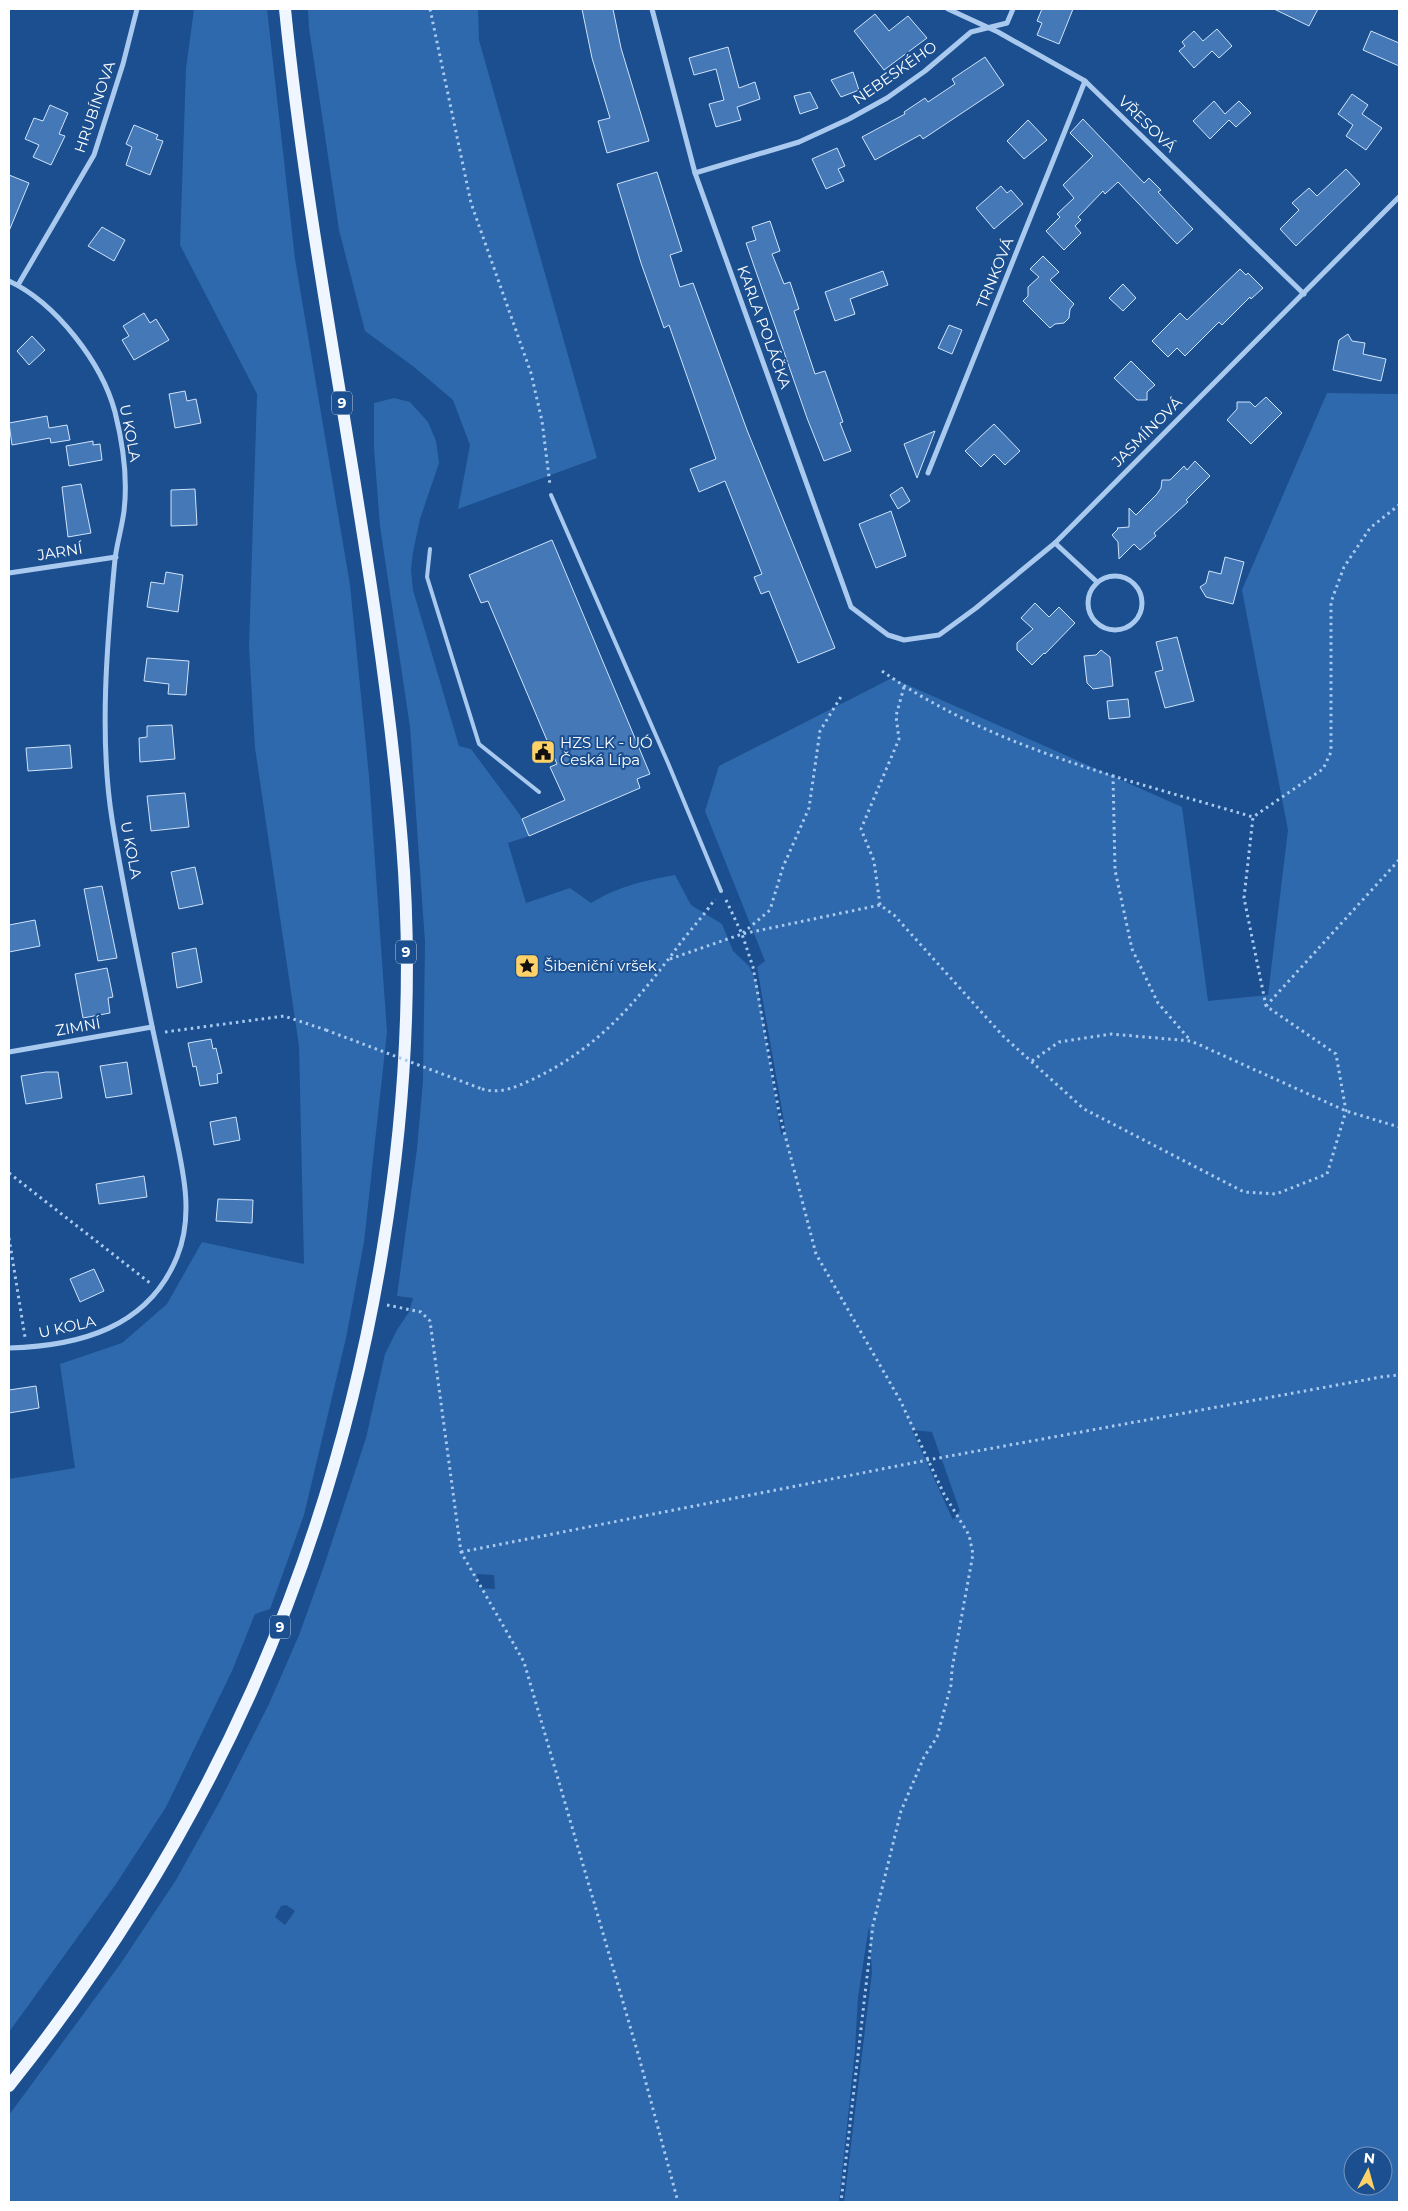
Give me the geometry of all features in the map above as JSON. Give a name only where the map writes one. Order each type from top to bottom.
[{"type":"main road","name":"9","points":[[9,2086],[78,1996],[156,1877],[193,1812],[237,1725],[293,1593],[328,1493],[352,1402],[374,1302],[392,1189],[405,1046],[406,961],[402,849],[391,734],[377,622],[315,235],[292,81],[285,9]]},
{"type":"street","name":"HRUBÍNOVA","points":[[18,285],[94,155],[123,64],[137,9]]},
{"type":"street","name":"KARLA POLÁČKA","points":[[652,9],[695,173],[851,607],[888,635]]},
{"type":"street","name":"VŘESOVÁ","points":[[948,9],[988,27],[1085,81],[1304,294]]},
{"type":"street","name":"NEBESKÉHO","points":[[695,173],[799,142],[849,120],[887,98],[925,71],[971,32],[1007,23],[1013,9]]},
{"type":"street","name":"TRNKOVÁ","points":[[928,474],[1085,81]]},
{"type":"street","name":"JASMÍNOVÁ","points":[[888,635],[904,640],[939,635],[976,608],[1055,543],[1399,197]]},
{"type":"street","name":"U KOLA","points":[[9,281],[18,285],[46,307],[76,338],[98,371],[114,409],[124,453],[125,508],[116,557],[104,730],[112,817],[152,1027],[186,1185],[186,1222],[177,1257],[159,1289],[133,1315],[108,1330],[71,1342],[26,1348],[9,1348]]},
{"type":"street","points":[[1055,543],[1097,582]]},
{"type":"street","name":"JARNÍ","points":[[9,573],[116,557]]},
{"type":"street","points":[[1114,576],[1131,581],[1137,588],[1142,606],[1134,622],[1118,629],[1102,626],[1095,621],[1090,614],[1088,597],[1097,582],[1105,577],[1114,576]]},
{"type":"street","name":"ZIMNÍ","points":[[9,1052],[152,1027]]},
{"type":"lane","points":[[551,495],[668,763],[721,891]]},
{"type":"lane","points":[[430,549],[427,577],[479,744],[539,792]]},
{"type":"path","points":[[430,9],[471,202],[531,373],[542,421],[551,495]]},
{"type":"path","points":[[904,687],[896,716],[899,739],[861,830],[874,861],[880,905],[894,915],[1004,1036],[1084,1109],[1244,1192],[1276,1194],[1327,1174],[1346,1111],[1336,1054],[1266,1006],[1244,898],[1253,817],[1323,769],[1331,752],[1331,602],[1344,567],[1370,528],[1399,505]]},
{"type":"path","points":[[882,671],[904,687],[952,714],[1040,753],[1253,817]]},
{"type":"path","points":[[742,934],[770,910],[783,866],[809,808],[820,731],[842,694]]},
{"type":"path","points":[[1113,775],[1115,870],[1132,949],[1158,1002],[1191,1041]]},
{"type":"path","points":[[1266,1006],[1399,860]]},
{"type":"path","points":[[152,1027],[162,1032],[284,1016],[482,1089],[499,1091],[522,1084],[556,1068],[580,1052],[622,1016],[721,891],[742,934],[753,967],[779,1112],[816,1254],[900,1400],[944,1494],[969,1535],[973,1554],[952,1668],[951,1685],[937,1737],[924,1757],[901,1811],[873,1925],[841,2202]]},
{"type":"path","points":[[668,959],[742,934],[880,905]]},
{"type":"path","points":[[1032,1061],[1059,1042],[1112,1034],[1191,1041],[1346,1111],[1399,1127]]},
{"type":"path","points":[[9,1173],[159,1289]]},
{"type":"path","points":[[9,1238],[26,1348]]},
{"type":"path","points":[[374,1302],[414,1309],[426,1315],[430,1321],[461,1552],[524,1662],[639,2056],[678,2202]]},
{"type":"path","points":[[461,1552],[928,1460],[1372,1378],[1399,1375]]},
{"type":"shaded area","points":[[194,9],[267,9],[295,259],[350,585],[369,776],[387,1032],[364,1242],[346,1338],[304,1515],[270,1609],[255,1614],[232,1671],[166,1807],[116,1884],[9,2032],[9,1479],[75,1468],[60,1364],[122,1343],[167,1304],[202,1242],[304,1264],[299,1046],[255,748],[249,647],[257,394],[180,245],[186,69]]},
{"type":"shaded area","points":[[308,9],[478,9],[479,40],[597,458],[458,509],[470,445],[453,400],[414,367],[365,331],[339,230],[309,28]]},
{"type":"shaded area","points":[[1327,393],[1399,394],[1399,2202],[844,2202],[872,1972],[869,1926],[858,1997],[855,2050],[839,2202],[9,2202],[9,2115],[121,1963],[176,1880],[221,1799],[269,1704],[299,1635],[324,1566],[366,1438],[385,1354],[409,1312],[413,1298],[397,1296],[417,1149],[423,1081],[425,942],[410,727],[380,526],[374,448],[374,403],[394,398],[410,402],[428,422],[436,441],[439,463],[420,519],[413,552],[411,570],[413,590],[459,746],[471,749],[520,815],[529,836],[508,843],[526,903],[570,888],[591,903],[611,892],[631,885],[675,875],[691,905],[722,924],[733,951],[749,966],[757,984],[781,1134],[786,1133],[757,967],[765,961],[705,811],[719,766],[892,678],[1182,807],[1208,1001],[1268,995],[1288,830],[1242,590]],"holes":[[[912,1430],[932,1432],[960,1511],[953,1520]],[[477,1574],[494,1575],[495,1589],[478,1588]],[[286,1905],[295,1911],[285,1925],[275,1917],[281,1906]]]},
{"type":"building","points":[[582,9],[613,9],[621,48],[649,141],[607,153],[598,121],[610,118],[592,58]]},
{"type":"building","points":[[1042,9],[1073,9],[1059,44],[1037,35],[1042,23],[1037,21]]},
{"type":"building","points":[[1274,9],[1318,9],[1309,26]]},
{"type":"building","points":[[875,14],[889,31],[908,16],[927,38],[884,70],[854,31]]},
{"type":"building","points":[[1217,29],[1232,46],[1219,58],[1212,51],[1194,68],[1179,51],[1185,46],[1182,42],[1194,31],[1203,41]]},
{"type":"building","points":[[1371,31],[1399,43],[1399,66],[1363,50]]},
{"type":"building","points":[[728,47],[739,88],[755,82],[760,99],[737,107],[741,120],[716,127],[709,104],[724,100],[716,69],[694,75],[689,58]]},
{"type":"building","points":[[985,57],[1004,85],[923,139],[920,135],[875,160],[862,137],[905,114],[904,112],[925,98],[928,102],[955,84],[952,79]]},
{"type":"building","points":[[853,72],[859,90],[841,97],[831,80]]},
{"type":"building","points":[[810,92],[818,108],[800,114],[794,96]]},
{"type":"building","points":[[1352,94],[1368,105],[1362,114],[1382,128],[1366,150],[1346,136],[1353,125],[1338,114]]},
{"type":"building","points":[[1214,101],[1225,114],[1239,101],[1251,113],[1236,127],[1229,120],[1210,139],[1193,121]]},
{"type":"building","points":[[50,105],[68,113],[59,134],[65,136],[51,165],[33,157],[39,145],[25,139],[34,118],[43,121]]},
{"type":"building","points":[[1083,119],[1144,183],[1149,178],[1161,190],[1158,192],[1193,229],[1177,244],[1118,182],[1105,194],[1103,191],[1078,217],[1081,220],[1075,226],[1081,233],[1064,250],[1046,231],[1060,217],[1057,214],[1074,198],[1063,185],[1093,156],[1070,133]]},
{"type":"building","points":[[1028,120],[1047,140],[1024,159],[1007,141]]},
{"type":"building","points":[[134,125],[158,135],[156,139],[163,141],[150,175],[126,165],[132,147],[126,144]]},
{"type":"building","points":[[837,148],[845,166],[838,169],[844,181],[826,189],[812,159]]},
{"type":"building","points":[[1346,169],[1360,184],[1296,246],[1280,229],[1299,210],[1292,203],[1309,188],[1317,196]]},
{"type":"building","points":[[657,172],[682,251],[670,255],[680,287],[693,283],[747,430],[835,648],[798,663],[769,591],[761,594],[754,577],[762,574],[725,481],[699,492],[690,469],[716,459],[669,325],[664,328],[641,263],[617,184]]},
{"type":"building","points":[[9,175],[29,183],[9,231]]},
{"type":"building","points":[[1001,186],[1007,193],[1011,190],[1023,204],[994,229],[976,208]]},
{"type":"building","points":[[770,221],[780,251],[772,254],[784,284],[790,282],[799,309],[794,311],[815,374],[825,371],[843,422],[840,423],[851,451],[824,461],[807,418],[746,243],[756,240],[752,227]]},
{"type":"building","points":[[102,227],[125,240],[114,261],[88,246]]},
{"type":"building","points":[[1043,256],[1059,272],[1050,280],[1074,304],[1070,309],[1069,318],[1064,323],[1055,324],[1050,328],[1023,301],[1028,296],[1028,287],[1039,277],[1030,269]]},
{"type":"building","points":[[1240,269],[1246,275],[1248,273],[1263,288],[1251,299],[1250,297],[1222,325],[1219,322],[1185,356],[1177,348],[1168,357],[1152,341],[1180,313],[1187,320]]},
{"type":"building","points":[[883,271],[888,285],[850,299],[855,314],[835,321],[825,292]]},
{"type":"building","points":[[1123,284],[1136,298],[1123,311],[1109,298]]},
{"type":"building","points":[[144,313],[150,323],[156,319],[169,340],[134,360],[122,340],[129,336],[123,326]]},
{"type":"building","points":[[949,325],[962,330],[952,354],[938,348]]},
{"type":"building","points":[[1348,334],[1352,341],[1365,343],[1363,354],[1386,359],[1381,381],[1333,370],[1339,340]]},
{"type":"building","points":[[32,336],[45,350],[29,365],[17,351]]},
{"type":"building","points":[[1131,361],[1155,385],[1147,392],[1147,400],[1137,400],[1114,378]]},
{"type":"building","points":[[185,391],[187,401],[196,399],[201,423],[175,428],[169,394]]},
{"type":"building","points":[[1266,397],[1282,413],[1251,444],[1227,420],[1237,409],[1237,402],[1250,402],[1255,407]]},
{"type":"building","points":[[47,416],[49,428],[67,425],[70,440],[51,443],[50,438],[12,445],[9,423]]},
{"type":"building","points":[[994,424],[1020,451],[1005,465],[994,454],[981,467],[965,451]]},
{"type":"building","points":[[935,431],[917,478],[904,444]]},
{"type":"building","points":[[93,441],[93,445],[100,444],[102,460],[69,466],[66,446]]},
{"type":"building","points":[[1195,461],[1210,476],[1186,500],[1188,502],[1154,533],[1156,536],[1140,550],[1134,544],[1119,559],[1118,542],[1112,535],[1117,528],[1129,527],[1129,508],[1136,515],[1157,494],[1161,488],[1162,480],[1170,480],[1184,466],[1187,470]]},
{"type":"building","points":[[81,484],[91,533],[68,537],[62,487]]},
{"type":"building","points":[[902,487],[910,501],[898,509],[890,495]]},
{"type":"building","points":[[195,489],[197,525],[171,526],[171,490]]},
{"type":"building","points":[[891,511],[906,556],[876,568],[859,524]]},
{"type":"building","points":[[552,540],[650,774],[637,779],[640,788],[529,836],[522,819],[565,800],[550,767],[557,764],[488,601],[481,603],[469,575]]},
{"type":"building","points":[[1225,557],[1244,562],[1233,604],[1206,597],[1200,587],[1206,583],[1209,571],[1221,574]]},
{"type":"building","points":[[166,572],[183,575],[178,612],[147,607],[151,582],[164,584]]},
{"type":"building","points":[[1035,603],[1049,617],[1059,607],[1075,623],[1032,665],[1017,650],[1017,643],[1033,629],[1021,618]]},
{"type":"building","points":[[1177,637],[1194,701],[1165,708],[1155,672],[1163,670],[1156,642]]},
{"type":"building","points":[[1101,650],[1110,657],[1113,686],[1093,689],[1087,683],[1084,656],[1096,655]]},
{"type":"building","points":[[147,658],[189,661],[186,695],[168,694],[169,684],[144,681]]},
{"type":"building","points":[[1128,699],[1130,717],[1109,719],[1107,701]]},
{"type":"building","points":[[172,725],[175,759],[140,762],[139,738],[147,737],[147,726]]},
{"type":"building","points":[[70,745],[72,768],[28,771],[26,748]]},
{"type":"building","points":[[185,793],[189,827],[151,831],[147,796]]},
{"type":"building","points":[[195,867],[203,904],[179,909],[171,872]]},
{"type":"building","points":[[102,886],[117,958],[98,961],[84,889]]},
{"type":"building","points":[[35,920],[40,946],[9,952],[9,925]]},
{"type":"building","points":[[196,948],[202,982],[177,988],[172,953]]},
{"type":"building","points":[[107,968],[113,997],[108,998],[110,1013],[83,1018],[75,974]]},
{"type":"building","points":[[211,1039],[213,1049],[216,1048],[222,1073],[217,1074],[218,1083],[200,1086],[196,1066],[193,1067],[188,1043]]},
{"type":"building","points":[[127,1062],[132,1094],[106,1098],[100,1066]]},
{"type":"building","points":[[58,1072],[62,1098],[26,1104],[21,1076]]},
{"type":"building","points":[[236,1117],[240,1140],[214,1145],[210,1122]]},
{"type":"building","points":[[144,1176],[147,1197],[99,1204],[96,1184]]},
{"type":"building","points":[[218,1199],[253,1200],[252,1223],[216,1221]]},
{"type":"building","points":[[94,1269],[104,1291],[80,1302],[70,1279]]},
{"type":"building","points":[[36,1386],[39,1408],[9,1413],[9,1390]]},
{"type":"place","name":"HZS LK - UÓ Česká Lípa","points":[[543,752]]},
{"type":"place","name":"Šibeniční vršek","points":[[527,966]]}]
